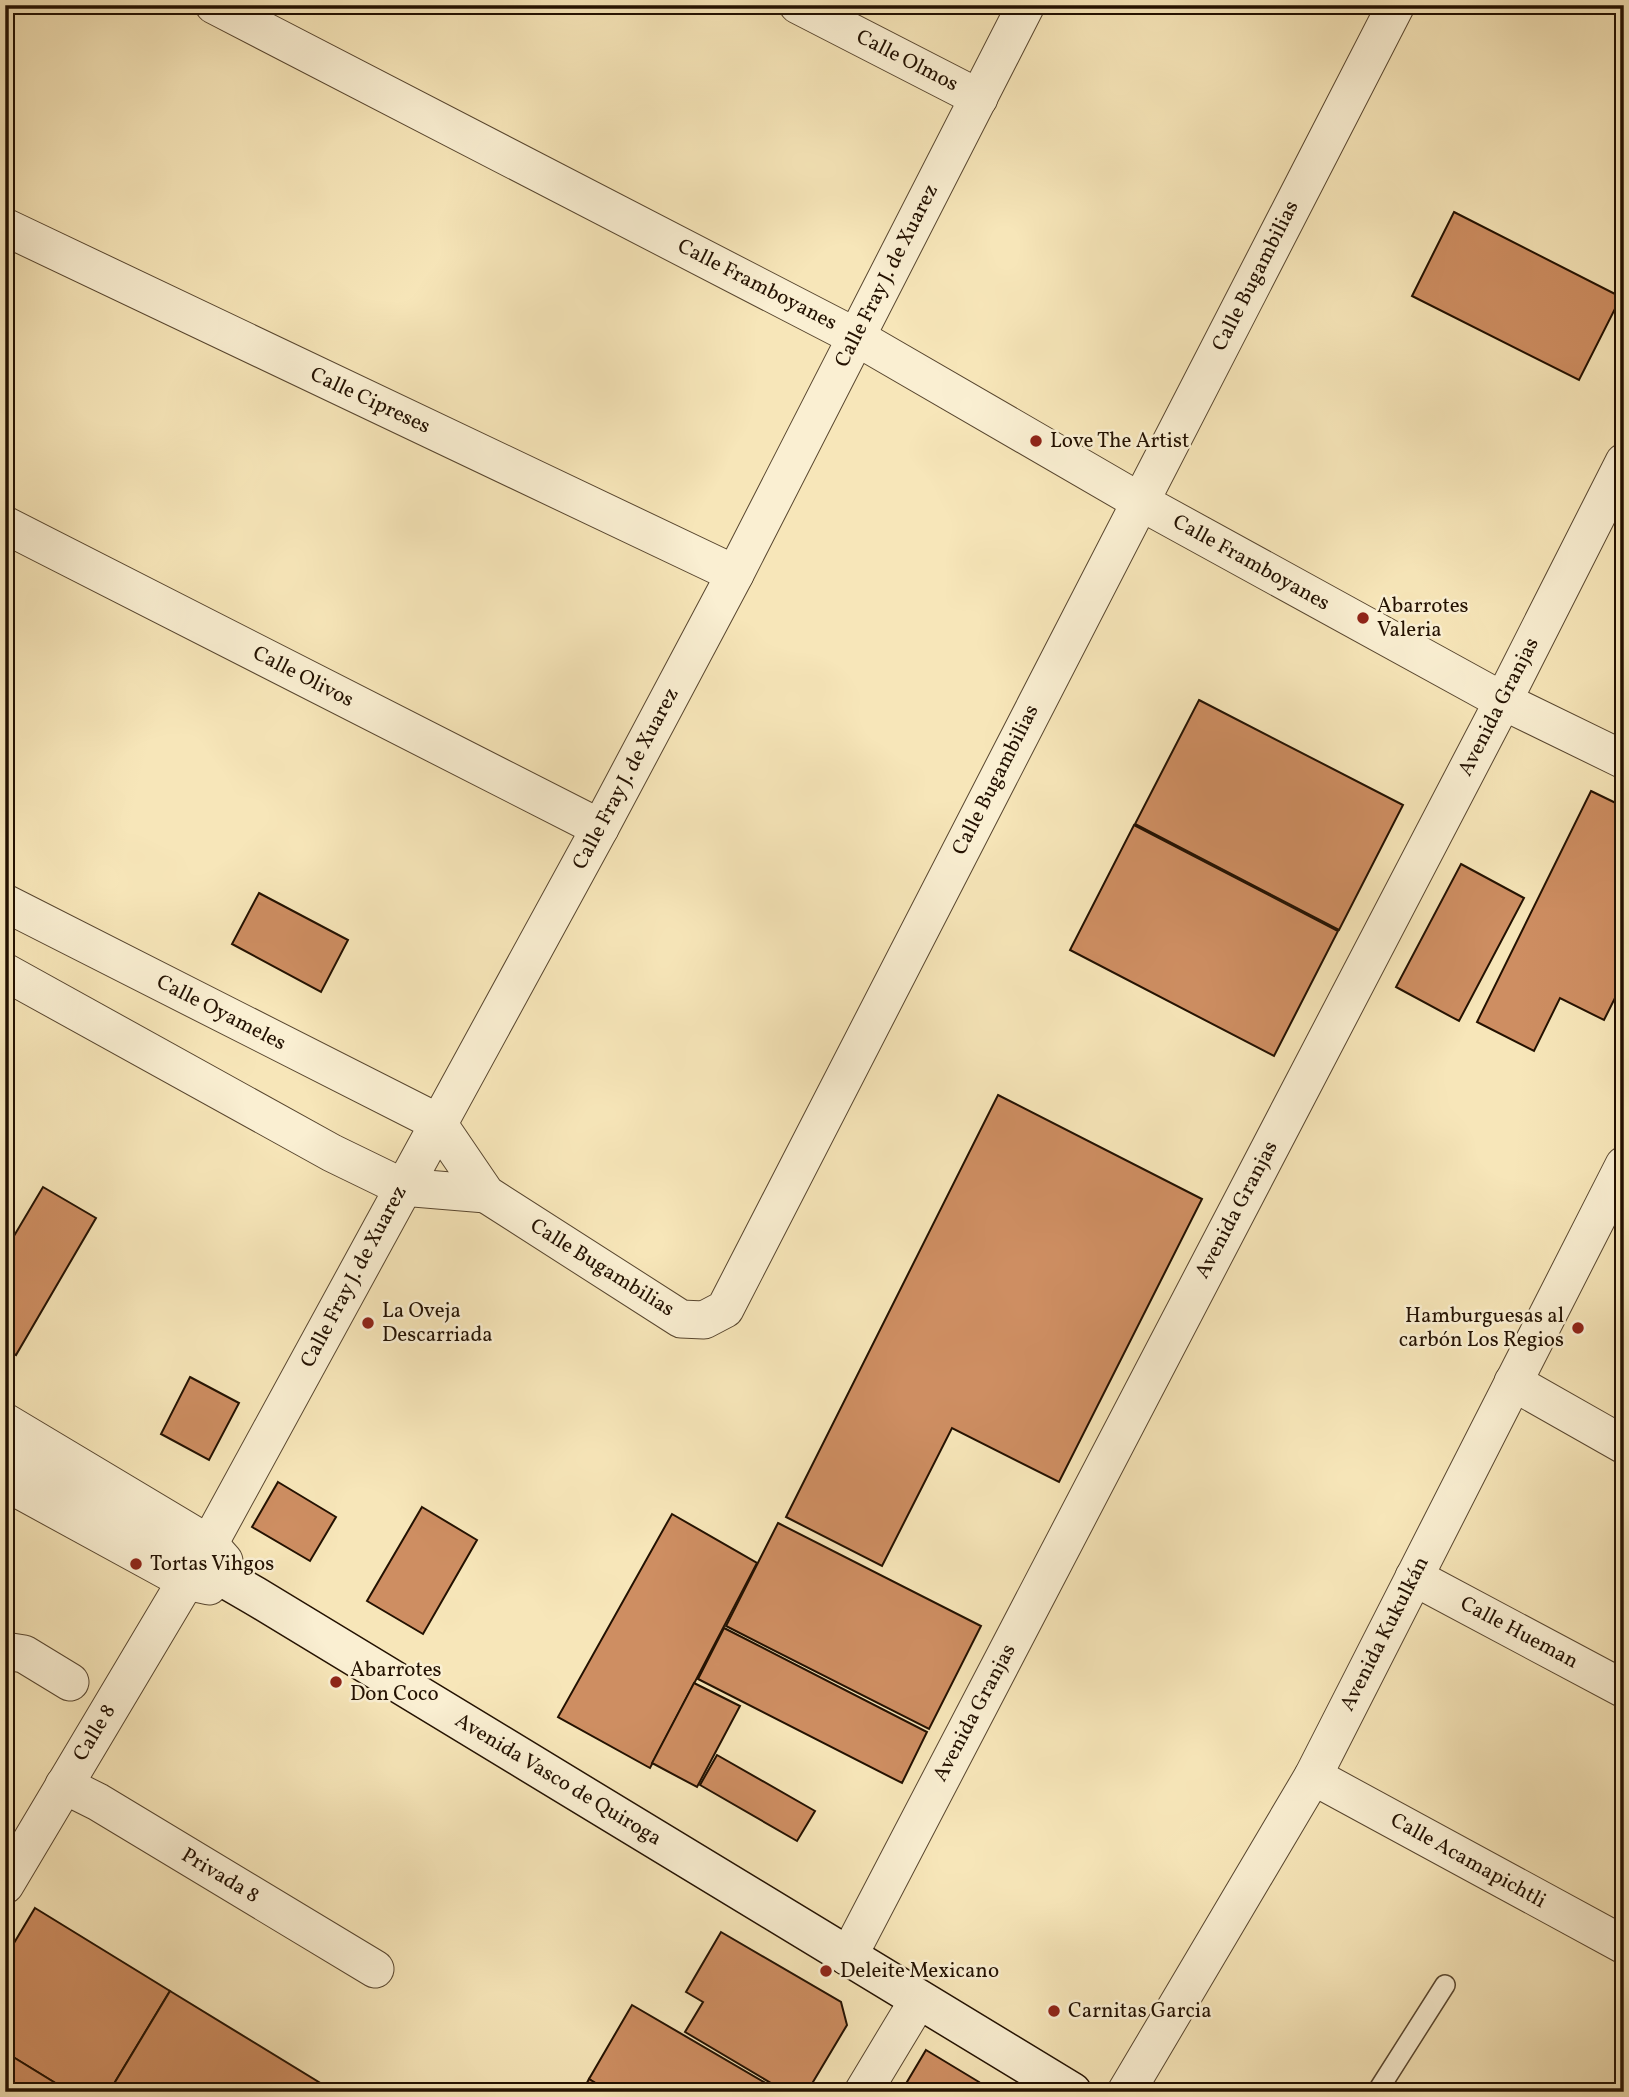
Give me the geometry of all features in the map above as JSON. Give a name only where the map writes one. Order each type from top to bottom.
[{"type":"main road","name":"Avenida Vasco de Quiroga","points":[[5,1451],[255,1596],[1072,2092]]},
{"type":"street","name":"Calle Framboyanes","points":[[214,5],[856,337],[1139,501],[1503,701],[1624,760]]},
{"type":"street","name":"Calle Olmos","points":[[798,5],[979,98]]},
{"type":"street","name":"Calle Fray J. de Xuarez","points":[[209,1544],[437,1122],[600,828],[735,574],[1026,5]]},
{"type":"street","name":"Calle Bugambilias","points":[[437,1122],[486,1195],[681,1319],[704,1320],[725,1309],[1396,5]]},
{"type":"street","name":"Calle Cipreses","points":[[5,228],[735,574]]},
{"type":"street","name":"Avenida Granjas","points":[[848,1957],[1503,701],[1624,462]]},
{"type":"street","name":"Calle Olivos","points":[[5,525],[600,828]]},
{"type":"street","name":"Calle Oyameles","points":[[5,903],[437,1122]]},
{"type":"street","points":[[5,972],[332,1153],[402,1187]]},
{"type":"street","name":"Avenida Kukulkán","points":[[1125,2092],[1313,1776],[1624,1164]]},
{"type":"street","name":"Calle Bugambilias","points":[[402,1187],[486,1195]]},
{"type":"street","points":[[1513,1382],[1624,1445]]},
{"type":"street","points":[[5,1422],[209,1544],[255,1596]]},
{"type":"street","points":[[5,1482],[186,1581],[255,1596]]},
{"type":"street","name":"Calle Hueman","points":[[1414,1577],[1624,1689]]},
{"type":"street","name":"Calle 8","points":[[5,1885],[186,1581]]},
{"type":"street","points":[[5,1651],[24,1654],[70,1682]]},
{"type":"street","name":"Calle Acamapichtli","points":[[1313,1776],[1622,1941]]},
{"type":"street","name":"Privada 8","points":[[64,1785],[98,1801],[375,1969]]},
{"type":"street","points":[[863,2092],[919,1999]]},
{"type":"lane","points":[[1377,2092],[1444,1985]]},
{"type":"building","points":[[1454,212],[1621,297],[1579,380],[1412,296]]},
{"type":"building","points":[[1199,700],[1403,805],[1339,930],[1135,824]]},
{"type":"building","points":[[1591,791],[1624,807],[1624,980],[1604,1020],[1560,998],[1534,1051],[1477,1022]]},
{"type":"building","points":[[1134,825],[1338,931],[1274,1056],[1070,950]]},
{"type":"building","points":[[1461,864],[1524,898],[1459,1021],[1396,987]]},
{"type":"building","points":[[259,893],[348,940],[321,992],[232,944]]},
{"type":"building","points":[[998,1095],[1202,1199],[1059,1482],[952,1428],[882,1566],[786,1517]]},
{"type":"building","points":[[43,1187],[96,1218],[16,1355],[5,1348],[5,1251]]},
{"type":"building","points":[[190,1377],[239,1403],[209,1460],[161,1434]]},
{"type":"building","points":[[278,1482],[336,1517],[310,1561],[252,1527]]},
{"type":"building","points":[[422,1507],[477,1540],[423,1634],[367,1601]]},
{"type":"building","points":[[672,1514],[757,1563],[650,1768],[558,1717]]},
{"type":"building","points":[[778,1523],[981,1626],[929,1729],[726,1626]]},
{"type":"building","points":[[724,1628],[927,1732],[902,1783],[698,1679]]},
{"type":"building","points":[[694,1683],[740,1706],[697,1787],[652,1763]]},
{"type":"building","points":[[717,1755],[815,1811],[797,1841],[700,1785]]},
{"type":"building","points":[[35,1908],[170,1991],[109,2092],[70,2092],[5,2052],[5,1958]]},
{"type":"building","points":[[721,1932],[841,2002],[847,2025],[807,2092],[786,2092],[685,2032],[703,2002],[686,1992]]},
{"type":"building","points":[[170,1991],[335,2092],[109,2092]]},
{"type":"building","points":[[632,2005],[781,2092],[610,2092],[589,2079]]},
{"type":"building","points":[[926,2050],[979,2082],[973,2092],[901,2092]]},
{"type":"building","points":[[5,2052],[70,2092],[5,2092]]},
{"type":"building","points":[[589,2079],[610,2092],[582,2092]]},
{"type":"building","points":[[980,2083],[996,2092],[975,2092]]},
{"type":"place","name":"Love The Artist","points":[[1036,441]]},
{"type":"place","name":"Abarrotes Valeria","points":[[1363,618]]},
{"type":"place","name":"La Oveja Descarriada","points":[[368,1323]]},
{"type":"place","name":"Hamburguesas al carbón Los Regios","points":[[1578,1328]]},
{"type":"place","name":"Tortas Vihgos","points":[[136,1564]]},
{"type":"place","name":"Abarrotes Don Coco","points":[[336,1682]]},
{"type":"place","name":"Deleite Mexicano","points":[[826,1971]]},
{"type":"place","name":"Carnitas Garcia","points":[[1054,2011]]}]
